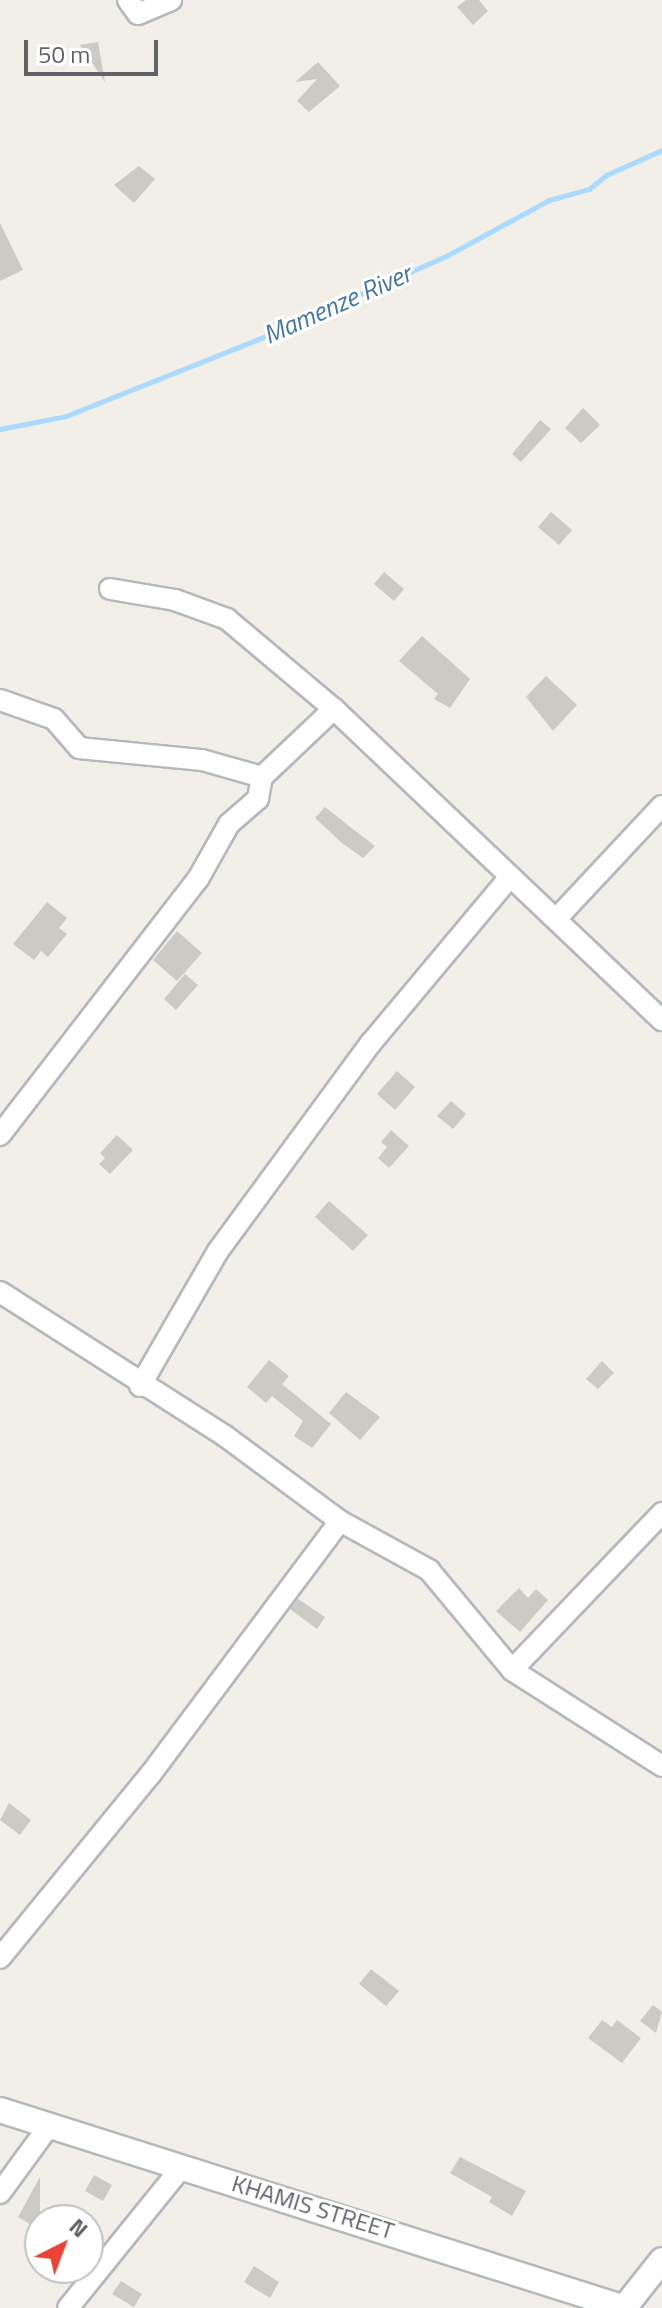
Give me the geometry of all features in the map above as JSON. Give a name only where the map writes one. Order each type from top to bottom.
[{"type":"street","points":[[128,0],[138,14],[171,0]]},
{"type":"street","points":[[110,589],[175,600],[227,619],[334,709],[510,877],[558,917],[662,1020]]},
{"type":"street","points":[[0,700],[54,719],[79,748],[202,760],[262,777]]},
{"type":"street","points":[[0,1135],[198,879],[229,824],[258,799],[262,777],[334,709]]},
{"type":"street","points":[[558,917],[662,806]]},
{"type":"street","points":[[140,1386],[218,1251],[371,1043],[510,877]]},
{"type":"street","points":[[0,1292],[140,1386],[225,1436],[340,1521],[429,1570],[512,1670],[662,1766]]},
{"type":"street","points":[[512,1670],[662,1513]]},
{"type":"street","points":[[0,1958],[150,1775],[340,1521]]},
{"type":"street","name":"KHAMIS STREET","points":[[0,2110],[625,2308]]},
{"type":"street","points":[[0,2193],[49,2126]]},
{"type":"street","points":[[68,2308],[181,2168]]},
{"type":"street","points":[[625,2308],[662,2260]]},
{"type":"building","points":[[466,0],[479,0],[488,11],[473,25],[457,7]]},
{"type":"building","points":[[98,42],[105,82],[80,45]]},
{"type":"building","points":[[318,62],[340,86],[309,112],[297,101],[317,79],[295,82]]},
{"type":"building","points":[[139,166],[155,179],[134,203],[114,185]]},
{"type":"building","points":[[0,223],[23,270],[0,281]]},
{"type":"building","points":[[583,408],[600,425],[581,443],[565,428]]},
{"type":"building","points":[[540,420],[551,429],[521,462],[512,454]]},
{"type":"building","points":[[551,512],[572,530],[559,545],[538,527]]},
{"type":"building","points":[[384,572],[404,589],[394,601],[374,584]]},
{"type":"building","points":[[422,636],[470,679],[450,708],[434,699],[438,694],[399,661]]},
{"type":"building","points":[[546,676],[577,705],[553,731],[526,697]]},
{"type":"building","points":[[325,807],[375,846],[363,858],[315,818]]},
{"type":"building","points":[[47,902],[67,918],[59,928],[67,934],[48,957],[41,951],[34,960],[13,944]]},
{"type":"building","points":[[177,931],[202,953],[177,981],[153,960]]},
{"type":"building","points":[[185,974],[198,985],[176,1010],[164,999]]},
{"type":"building","points":[[397,1071],[415,1087],[395,1110],[377,1094]]},
{"type":"building","points":[[451,1101],[466,1114],[453,1129],[437,1116]]},
{"type":"building","points":[[391,1130],[409,1146],[389,1168],[378,1158],[387,1147],[381,1142]]},
{"type":"building","points":[[117,1135],[133,1150],[110,1174],[99,1164],[105,1158],[100,1153]]},
{"type":"building","points":[[329,1201],[368,1235],[353,1251],[315,1217]]},
{"type":"building","points":[[269,1360],[289,1376],[282,1384],[331,1424],[312,1448],[294,1436],[303,1421],[272,1396],[266,1403],[247,1387]]},
{"type":"building","points":[[602,1361],[614,1373],[598,1389],[586,1379]]},
{"type":"building","points":[[346,1392],[380,1417],[360,1440],[329,1413]]},
{"type":"building","points":[[519,1588],[528,1598],[536,1589],[548,1600],[520,1632],[496,1611]]},
{"type":"building","points":[[298,1599],[325,1617],[317,1629],[290,1609]]},
{"type":"building","points":[[9,1803],[31,1820],[20,1835],[0,1820]]},
{"type":"building","points":[[371,1969],[399,1991],[386,2006],[359,1984]]},
{"type":"building","points":[[653,2005],[662,2012],[656,2033],[640,2021]]},
{"type":"building","points":[[602,2020],[612,2027],[617,2020],[641,2038],[622,2063],[588,2038]]},
{"type":"building","points":[[460,2157],[526,2191],[512,2216],[489,2202],[492,2197],[450,2173]]},
{"type":"building","points":[[94,2175],[112,2185],[103,2201],[85,2191]]},
{"type":"building","points":[[40,2177],[40,2204],[25,2204]]},
{"type":"building","points":[[24,2206],[24,2221],[18,2217]]},
{"type":"building","points":[[254,2266],[279,2282],[270,2298],[244,2282]]},
{"type":"building","points":[[121,2281],[142,2294],[134,2307],[112,2294]]},
{"type":"waterway","name":"Mamenze River","points":[[0,429],[66,416],[261,338],[448,255],[549,200],[589,189],[606,175],[662,150]]}]
